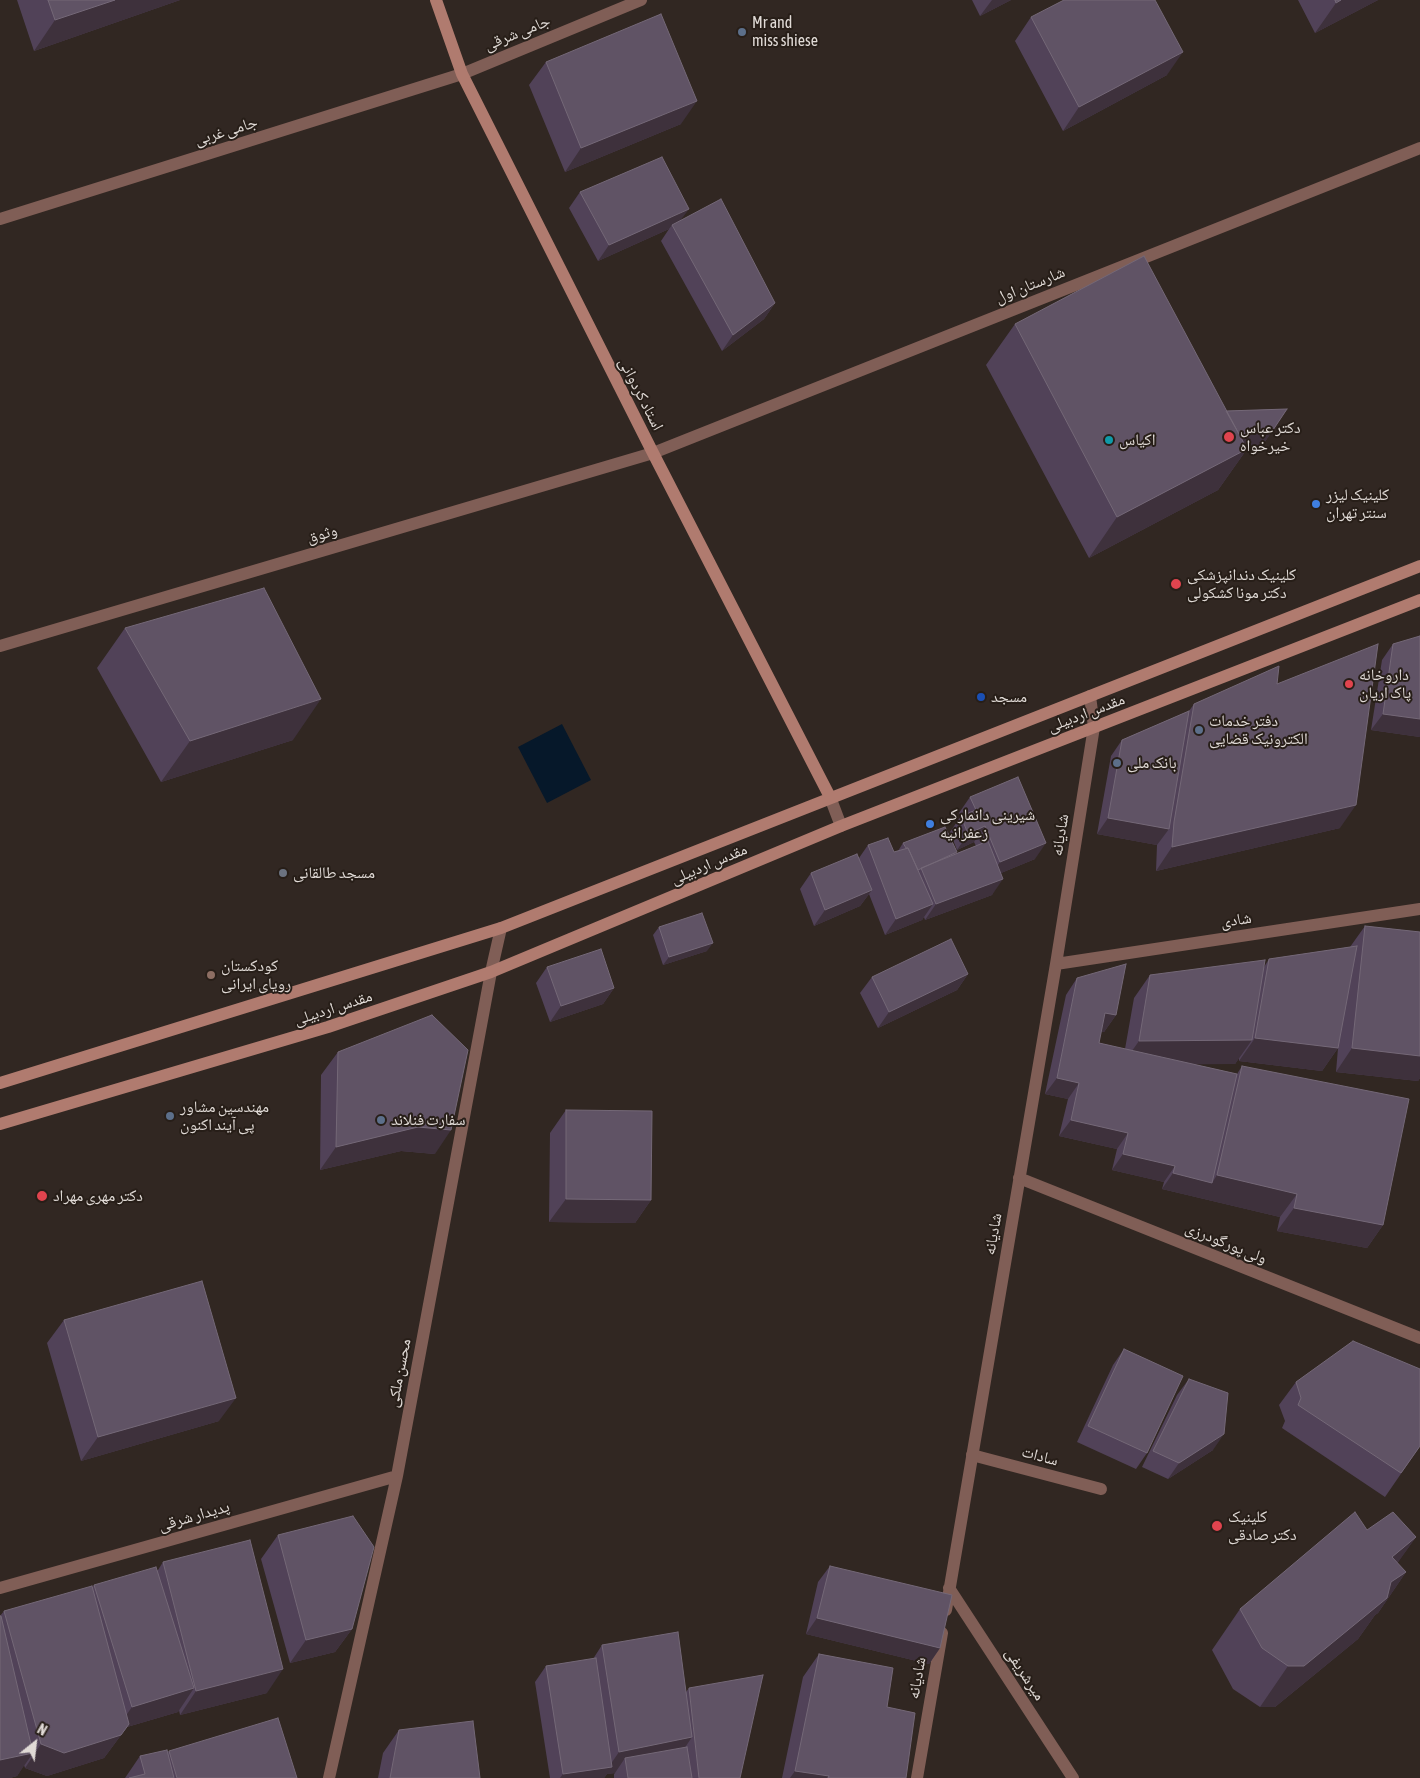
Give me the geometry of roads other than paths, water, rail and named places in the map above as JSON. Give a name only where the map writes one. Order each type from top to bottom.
[{"type":"main road","name":"استاد کردوانی","points":[[436,0],[462,74],[830,798]]},
{"type":"main road","name":"مقدس اردبیلی","points":[[0,1083],[500,928],[1420,566]]},
{"type":"main road","name":"مقدس اردبیلی","points":[[0,1124],[328,1027],[491,972],[841,826],[1420,600]]},
{"type":"street","name":"جامی شرقی","points":[[462,74],[641,0]]},
{"type":"street","name":"جامی غربی","points":[[0,220],[462,74]]},
{"type":"street","name":"شارستان اول","points":[[653,453],[1420,148]]},
{"type":"street","name":"وثوق","points":[[0,646],[653,453]]},
{"type":"street","name":"شادیانه","points":[[917,1778],[1056,964],[1094,727],[1090,696]]},
{"type":"street","points":[[830,798],[841,826]]},
{"type":"street","name":"شادی","points":[[1056,964],[1420,909]]},
{"type":"street","name":"محسن ملکی","points":[[328,1778],[397,1476],[500,928]]},
{"type":"street","name":"ولی پورگودرزی","points":[[1019,1178],[1420,1338]]},
{"type":"street","name":"سادات","points":[[972,1455],[1101,1489]]},
{"type":"street","name":"پدیدار شرقی","points":[[0,1588],[397,1476]]},
{"type":"street","name":"میرشریفی","points":[[949,1588],[1073,1778]]},
{"type":"water","points":[[562,724],[591,780],[547,803],[518,747]]},
{"type":"place","name":"Mr and miss shiese","points":[[742,32]]},
{"type":"place","name":"دکتر عباس خیرخواه","points":[[1229,437]]},
{"type":"place","name":"اکیاس","points":[[1109,440]]},
{"type":"place","name":"کلینیک لیزر سنتر تهران","points":[[1316,504]]},
{"type":"place","name":"کلینیک دندانپزشکی دکتر مونا کشکولی","points":[[1176,584]]},
{"type":"place","name":"داروخانه پاک اریان","points":[[1349,684]]},
{"type":"place","name":"مسجد","points":[[981,697]]},
{"type":"place","name":"دفتر خدمات الکترونیک قضایی","points":[[1199,730]]},
{"type":"place","name":"بانک ملی","points":[[1117,763]]},
{"type":"place","name":"شیرینی دانمارکی زعفرانیه","points":[[930,824]]},
{"type":"place","name":"مسجد طالقانی","points":[[283,873]]},
{"type":"place","name":"کودکستان رویای ایرانی","points":[[211,975]]},
{"type":"place","name":"مهندسین مشاور پی آیند اکنون","points":[[170,1116]]},
{"type":"place","name":"سفارت فنلاند","points":[[381,1120]]},
{"type":"place","name":"دکتر مهری مهراد","points":[[42,1196]]},
{"type":"place","name":"کلینیک دکتر صادقی","points":[[1217,1526]]}]
